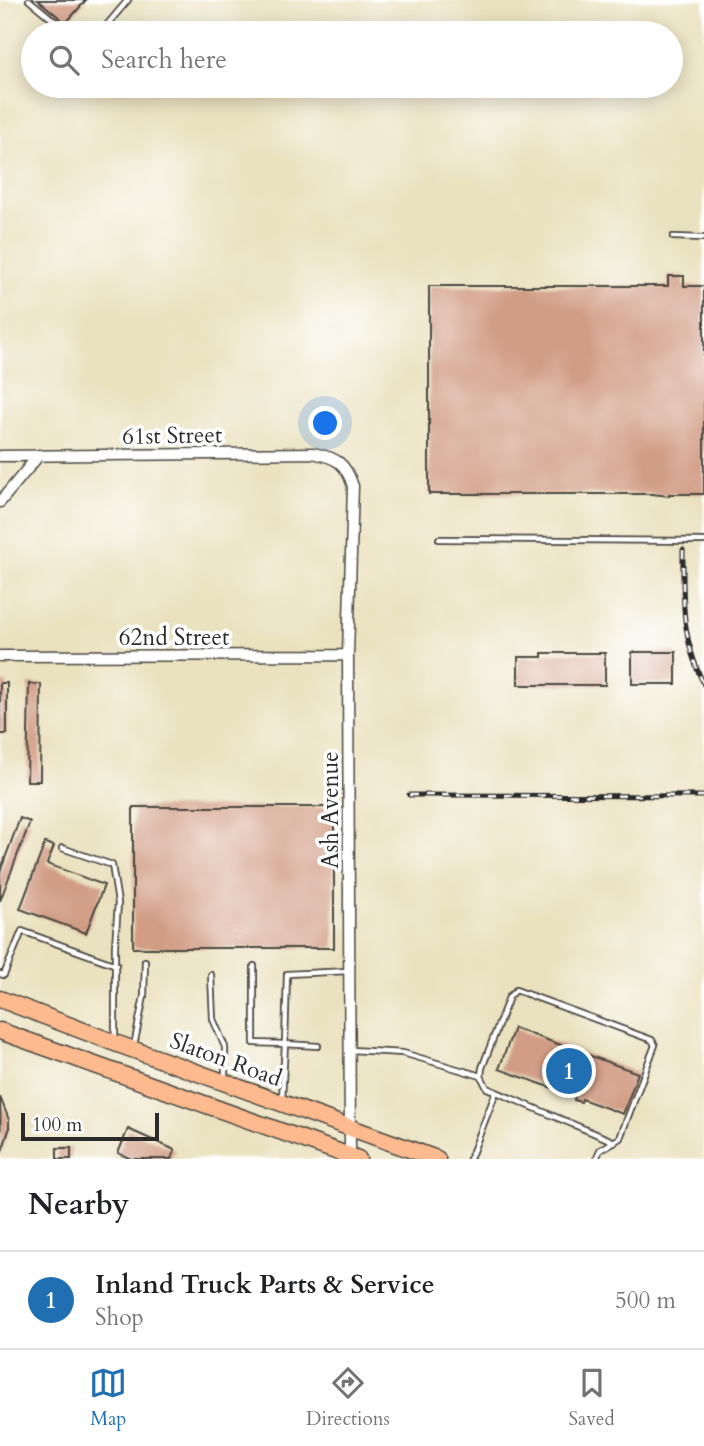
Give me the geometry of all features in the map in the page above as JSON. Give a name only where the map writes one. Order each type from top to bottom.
[{"type":"highway","name":"Slaton Road","points":[[0,999],[437,1159]]},
{"type":"highway","points":[[0,1031],[353,1158]]},
{"type":"street","name":"61st Street","points":[[0,456],[313,453],[331,457],[342,464]]},
{"type":"street","points":[[0,502],[39,455]]},
{"type":"street","name":"Ash Avenue","points":[[342,464],[353,486],[348,655],[350,1128],[353,1158]]},
{"type":"street","name":"62nd Street","points":[[0,656],[348,655]]},
{"type":"lane","points":[[29,0],[54,21]]},
{"type":"lane","points":[[110,21],[128,0]]},
{"type":"lane","points":[[673,237],[704,238]]},
{"type":"lane","points":[[439,539],[704,541]]},
{"type":"lane","points":[[62,848],[112,865],[118,903],[115,1043]]},
{"type":"lane","points":[[0,974],[4,975],[22,931],[116,965]]},
{"type":"lane","points":[[134,1050],[144,996],[145,961]]},
{"type":"lane","points":[[254,966],[254,1043],[318,1046]]},
{"type":"lane","points":[[282,1103],[287,974],[350,971]]},
{"type":"lane","points":[[211,975],[213,1019],[225,1047],[225,1083]]},
{"type":"lane","points":[[596,1159],[600,1150],[615,1142],[620,1138],[655,1045],[652,1040],[516,990],[509,997],[482,1068],[481,1076],[487,1088],[615,1142]]},
{"type":"lane","points":[[350,1050],[403,1053],[481,1076]]},
{"type":"lane","points":[[471,1159],[496,1092]]},
{"type":"building","points":[[38,0],[86,0],[68,21],[64,21]]},
{"type":"building","points":[[668,276],[684,276],[684,286],[704,286],[704,494],[429,494],[429,286],[668,286]]},
{"type":"building","points":[[632,652],[676,652],[676,684],[632,684]]},
{"type":"building","points":[[542,653],[605,653],[605,685],[518,685],[518,657],[542,657]]},
{"type":"building","points":[[0,683],[7,683],[7,734],[0,734]]},
{"type":"building","points":[[29,684],[41,684],[40,781],[27,781]]},
{"type":"building","points":[[133,807],[334,807],[334,948],[133,948]]},
{"type":"building","points":[[20,818],[30,822],[0,901],[0,872]]},
{"type":"building","points":[[45,843],[54,846],[47,864],[104,885],[86,933],[20,909]]},
{"type":"building","points":[[514,1028],[638,1073],[623,1114],[582,1099],[581,1102],[574,1100],[575,1096],[499,1069]]},
{"type":"building","points":[[0,1097],[9,1120],[9,1130],[1,1154]]},
{"type":"building","points":[[128,1129],[175,1150],[171,1159],[131,1159],[118,1153]]},
{"type":"building","points":[[57,1148],[71,1148],[71,1159],[57,1159]]},
{"type":"railway","points":[[683,550],[687,635],[696,668],[704,685]]},
{"type":"railway","points":[[409,795],[704,796]]},
{"type":"place","name":"Inland Truck Parts & Service","points":[[569,1071]]}]
